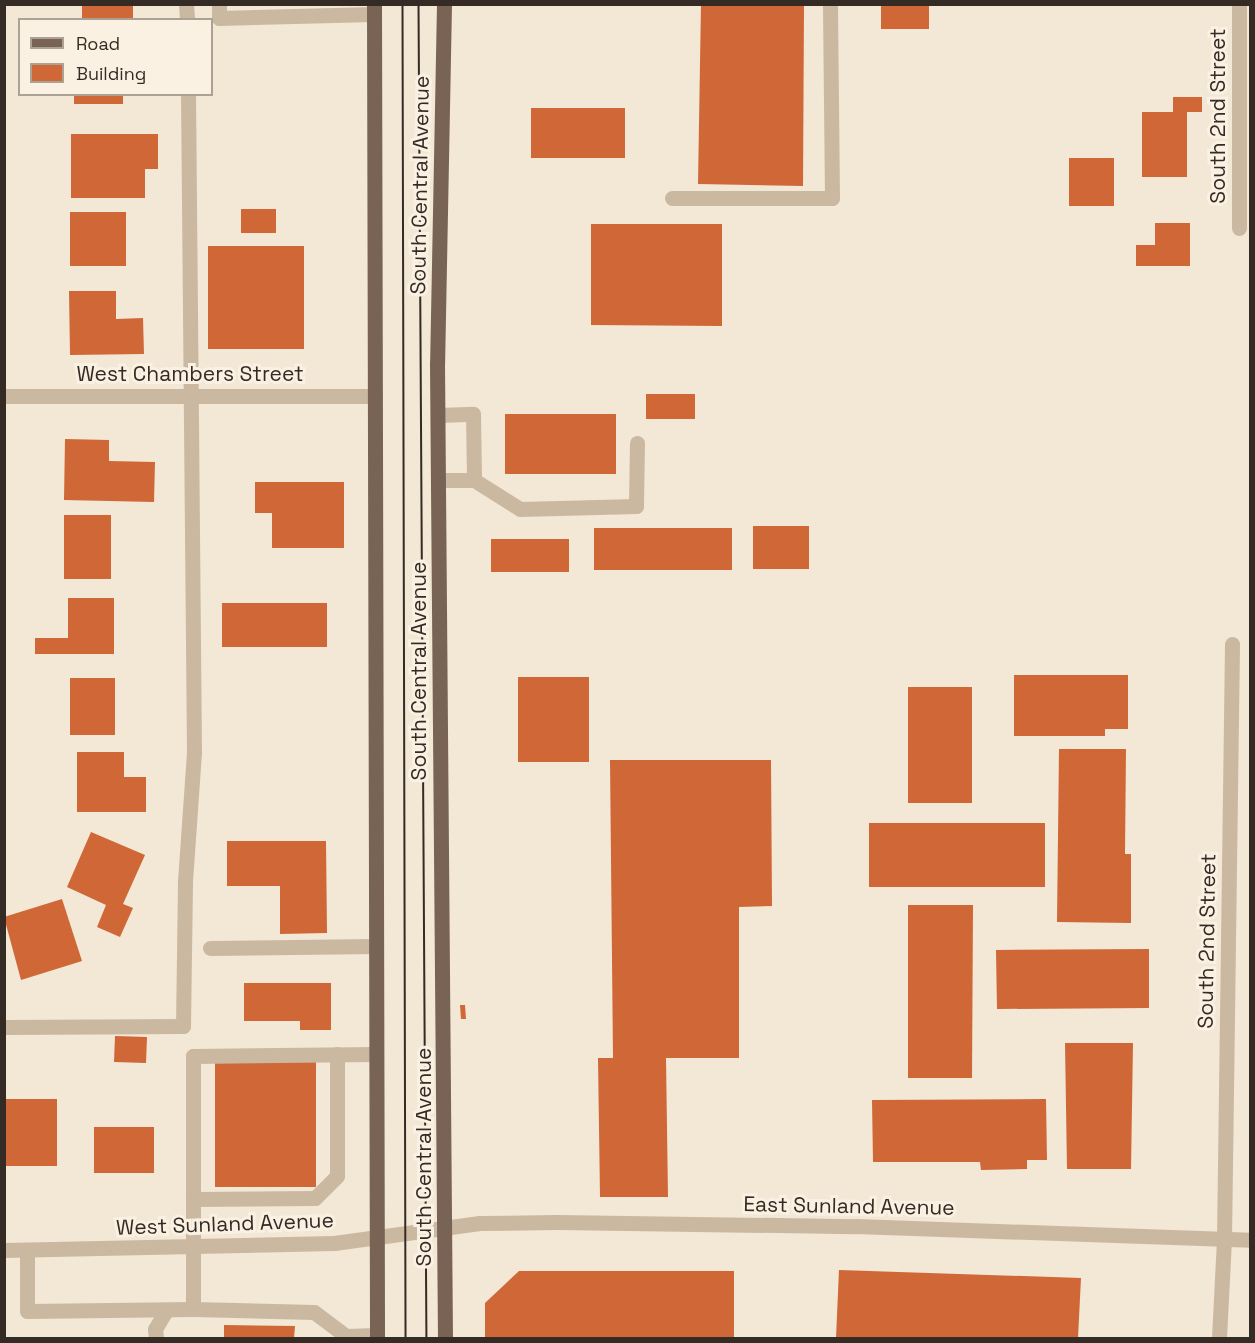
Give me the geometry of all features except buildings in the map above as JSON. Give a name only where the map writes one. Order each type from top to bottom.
[{"type":"main road","name":"South Central Avenue","points":[[444,4],[439,785],[446,1229],[445,1338]]},
{"type":"main road","name":"South Central Avenue","points":[[374,9],[377,1337]]},
{"type":"street","points":[[219,4],[219,18],[374,9]]},
{"type":"street","points":[[672,198],[832,198],[830,4]]},
{"type":"street","name":"South 2nd Street","points":[[1239,4],[1239,228]]},
{"type":"street","points":[[4,1027],[183,1026],[185,881],[194,753],[188,96]]},
{"type":"street","name":"West Chambers Street","points":[[4,396],[375,396]]},
{"type":"street","points":[[440,415],[473,414],[474,480]]},
{"type":"street","points":[[441,480],[474,480],[520,508],[636,506],[637,444]]},
{"type":"street","name":"South 2nd Street","points":[[1219,1338],[1224,1240],[1232,644]]},
{"type":"street","points":[[210,948],[376,946]]},
{"type":"street","points":[[194,1199],[315,1198],[337,1176],[337,1054]]},
{"type":"street","points":[[193,1309],[195,1246],[193,1056],[376,1054]]},
{"type":"street","name":"East Sunland Avenue","points":[[446,1229],[480,1223],[605,1222],[856,1226],[1251,1240]]},
{"type":"street","name":"West Sunland Avenue","points":[[4,1250],[334,1243],[446,1229]]},
{"type":"street","points":[[27,1250],[27,1311],[193,1309],[314,1311],[343,1337],[377,1337]]},
{"type":"street","points":[[156,1338],[155,1329],[165,1311]]},
{"type":"tram line","points":[[403,4],[406,1338]]},
{"type":"tram line","points":[[419,4],[427,1338]]}]
